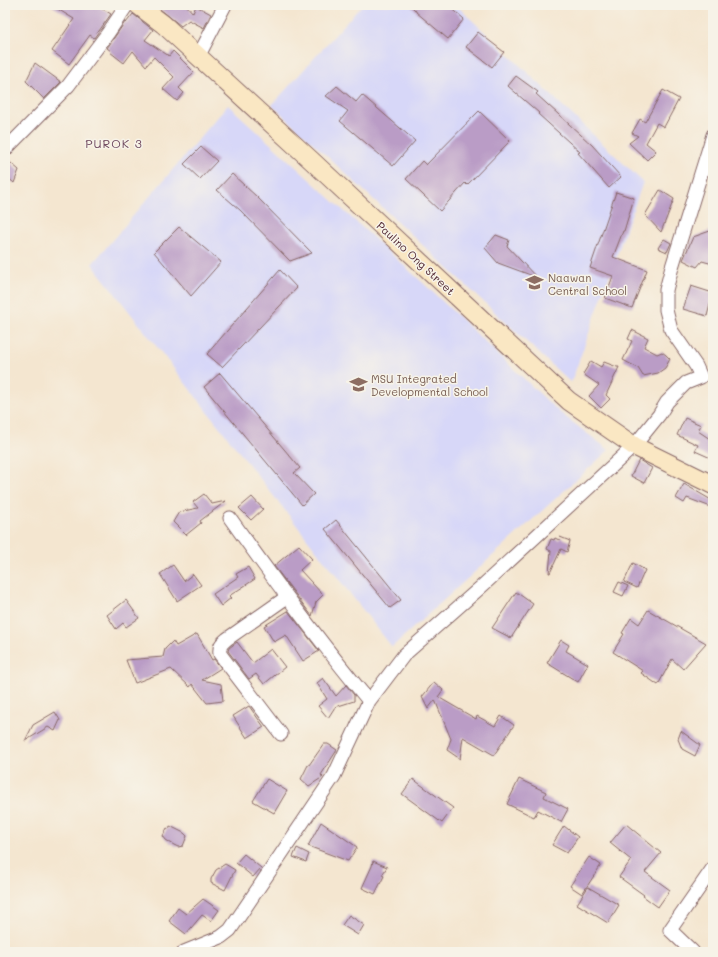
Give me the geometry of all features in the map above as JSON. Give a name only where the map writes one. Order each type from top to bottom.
[{"type":"street","points":[[5,150],[48,108],[72,81],[104,39],[127,5]]},
{"type":"street","name":"Paulino Ong Street","points":[[138,5],[163,24],[569,401],[634,446],[713,485]]},
{"type":"street","points":[[198,57],[225,5]]},
{"type":"street","points":[[184,952],[221,937],[230,930],[334,776],[369,701],[408,651],[486,582],[634,446],[675,394],[686,383],[707,378],[696,366],[671,330],[666,310],[666,290],[713,135]]},
{"type":"street","points":[[230,518],[287,597],[369,701]]},
{"type":"street","points":[[281,734],[220,654],[219,648],[227,639],[287,597]]},
{"type":"street","points":[[693,952],[670,930],[713,868]]},
{"type":"shaded area","name":"Naawan Central School","points":[[362,5],[456,5],[643,182],[571,383],[272,105]]},
{"type":"shaded area","name":"MSU Integrated Developmental School","points":[[228,105],[422,282],[559,412],[609,450],[392,647],[92,264]]},
{"type":"building","points":[[51,5],[96,5],[111,14],[94,38],[90,35],[69,64],[52,51],[74,19]]},
{"type":"building","points":[[155,5],[186,5],[193,13],[196,6],[211,14],[204,28],[189,20],[181,26]]},
{"type":"building","points":[[410,5],[448,5],[464,19],[448,39],[416,12]]},
{"type":"building","points":[[133,14],[153,30],[145,40],[169,56],[173,51],[194,72],[179,88],[184,93],[177,101],[163,89],[174,77],[154,57],[146,66],[133,51],[124,63],[107,48],[125,22],[126,23]]},
{"type":"building","points":[[478,32],[504,52],[492,67],[466,47]]},
{"type":"building","points":[[35,63],[61,82],[44,99],[26,81]]},
{"type":"building","points":[[516,76],[538,92],[536,94],[592,145],[621,177],[609,188],[578,153],[580,152],[508,86]]},
{"type":"building","points":[[337,86],[356,102],[362,95],[415,141],[393,166],[340,121],[348,111],[326,96]]},
{"type":"building","points":[[663,90],[679,99],[664,127],[657,123],[646,143],[656,151],[647,160],[629,143],[638,136],[632,133],[640,119],[645,122]]},
{"type":"building","points":[[479,111],[510,141],[467,185],[465,183],[440,211],[406,179],[422,161],[426,165]]},
{"type":"building","points":[[201,147],[217,161],[200,179],[184,164]]},
{"type":"building","points":[[5,158],[19,170],[14,183],[5,175]]},
{"type":"building","points":[[232,174],[257,197],[312,253],[290,261],[240,210],[217,190]]},
{"type":"building","points":[[660,190],[674,199],[661,232],[645,215]]},
{"type":"building","points":[[616,192],[634,198],[624,231],[613,257],[647,270],[632,308],[605,298],[613,276],[590,268]]},
{"type":"building","points":[[179,227],[221,262],[191,296],[154,252]]},
{"type":"building","points":[[710,231],[713,236],[713,264],[702,261],[697,267],[683,260],[693,237]]},
{"type":"building","points":[[496,235],[509,240],[507,246],[536,277],[498,263],[485,248]]},
{"type":"building","points":[[664,239],[671,243],[667,252],[658,248]]},
{"type":"building","points":[[280,270],[297,288],[222,367],[207,354]]},
{"type":"building","points":[[691,286],[713,293],[707,316],[683,309]]},
{"type":"building","points":[[632,330],[648,338],[644,347],[657,354],[662,352],[670,359],[665,368],[658,373],[643,376],[638,368],[623,360],[632,341],[628,339]]},
{"type":"building","points":[[591,361],[601,367],[604,362],[619,367],[606,395],[610,399],[601,408],[589,396],[599,385],[583,374]]},
{"type":"building","points":[[220,373],[300,468],[294,473],[314,494],[302,505],[204,387]]},
{"type":"building","points":[[685,418],[701,425],[698,431],[713,441],[713,459],[695,451],[698,445],[677,435]]},
{"type":"building","points":[[639,460],[652,468],[644,483],[631,476]]},
{"type":"building","points":[[684,484],[713,501],[711,507],[687,498],[684,503],[676,498]]},
{"type":"building","points":[[204,494],[212,504],[226,501],[200,521],[201,523],[186,535],[173,522],[179,512],[198,508],[193,502]]},
{"type":"building","points":[[252,497],[263,509],[251,520],[239,508]]},
{"type":"building","points":[[336,520],[401,600],[390,608],[325,529]]},
{"type":"building","points":[[560,537],[570,541],[567,552],[561,549],[549,573],[551,551],[547,549],[551,539],[554,540],[555,538],[559,540]]},
{"type":"building","points":[[299,545],[312,559],[300,570],[323,595],[316,602],[312,616],[274,566]]},
{"type":"building","points":[[633,563],[645,570],[637,588],[624,582]]},
{"type":"building","points":[[173,565],[184,581],[193,574],[201,585],[177,601],[160,574]]},
{"type":"building","points":[[248,567],[255,579],[229,596],[231,598],[221,606],[213,594],[238,577],[236,574]]},
{"type":"building","points":[[619,582],[628,586],[623,596],[614,592]]},
{"type":"building","points":[[516,592],[533,604],[511,638],[492,628]]},
{"type":"building","points":[[126,600],[139,618],[126,627],[123,623],[116,629],[107,615]]},
{"type":"building","points":[[648,610],[706,643],[683,669],[672,659],[658,685],[641,673],[643,671],[613,652],[624,634],[622,633],[631,618],[639,624]]},
{"type":"building","points":[[288,611],[319,651],[303,661],[286,635],[274,642],[264,626]]},
{"type":"building","points":[[197,634],[212,660],[214,659],[221,668],[202,680],[221,684],[223,701],[207,703],[192,684],[190,687],[171,669],[135,683],[126,660],[163,657],[165,649],[173,641],[176,646]]},
{"type":"building","points":[[561,640],[569,645],[566,651],[588,664],[578,682],[547,663]]},
{"type":"building","points":[[237,642],[253,663],[271,649],[285,667],[264,684],[256,674],[249,679],[228,651],[229,648]]},
{"type":"building","points":[[323,678],[336,696],[346,685],[354,695],[354,701],[335,707],[328,718],[318,706],[327,699],[317,683]]},
{"type":"building","points":[[434,682],[443,690],[438,697],[476,719],[477,716],[495,726],[501,716],[514,725],[494,755],[463,737],[460,759],[447,750],[451,739],[435,700],[428,709],[422,697]]},
{"type":"building","points":[[249,706],[264,727],[247,738],[233,716]]},
{"type":"building","points":[[55,712],[60,720],[55,731],[48,727],[25,741],[33,725]]},
{"type":"building","points":[[681,731],[700,745],[695,756],[682,749],[678,739]]},
{"type":"building","points":[[324,744],[328,744],[337,750],[321,775],[323,777],[309,786],[301,779],[308,765]]},
{"type":"building","points":[[267,779],[287,791],[274,813],[253,801]]},
{"type":"building","points":[[413,779],[453,808],[442,823],[402,794]]},
{"type":"building","points":[[519,779],[546,792],[544,797],[568,809],[561,822],[538,810],[534,817],[507,804]]},
{"type":"building","points":[[321,822],[357,847],[348,861],[308,846]]},
{"type":"building","points":[[626,824],[661,853],[645,872],[670,890],[658,907],[619,877],[631,860],[610,843]]},
{"type":"building","points":[[170,826],[187,836],[183,846],[178,847],[174,845],[163,836],[167,828],[169,829]]},
{"type":"building","points":[[564,826],[578,837],[567,853],[552,845]]},
{"type":"building","points":[[297,848],[309,854],[306,862],[293,857]]},
{"type":"building","points":[[244,854],[261,868],[253,877],[236,863]]},
{"type":"building","points":[[589,857],[601,865],[582,894],[570,886]]},
{"type":"building","points":[[373,861],[387,867],[382,875],[384,876],[375,894],[362,888]]},
{"type":"building","points":[[225,864],[235,870],[225,890],[211,883],[211,879],[216,870]]},
{"type":"building","points":[[588,887],[619,905],[608,923],[577,904]]},
{"type":"building","points":[[203,899],[219,910],[211,921],[202,915],[186,934],[169,921],[178,908],[186,914]]},
{"type":"building","points":[[349,915],[364,925],[358,935],[342,925]]},
{"type":"place","name":"Naawan Central School","points":[[535,283]]},
{"type":"place","name":"MSU Integrated Developmental School","points":[[358,384]]},
{"type":"district","name":"PUROK 3","points":[[114,143]]}]
